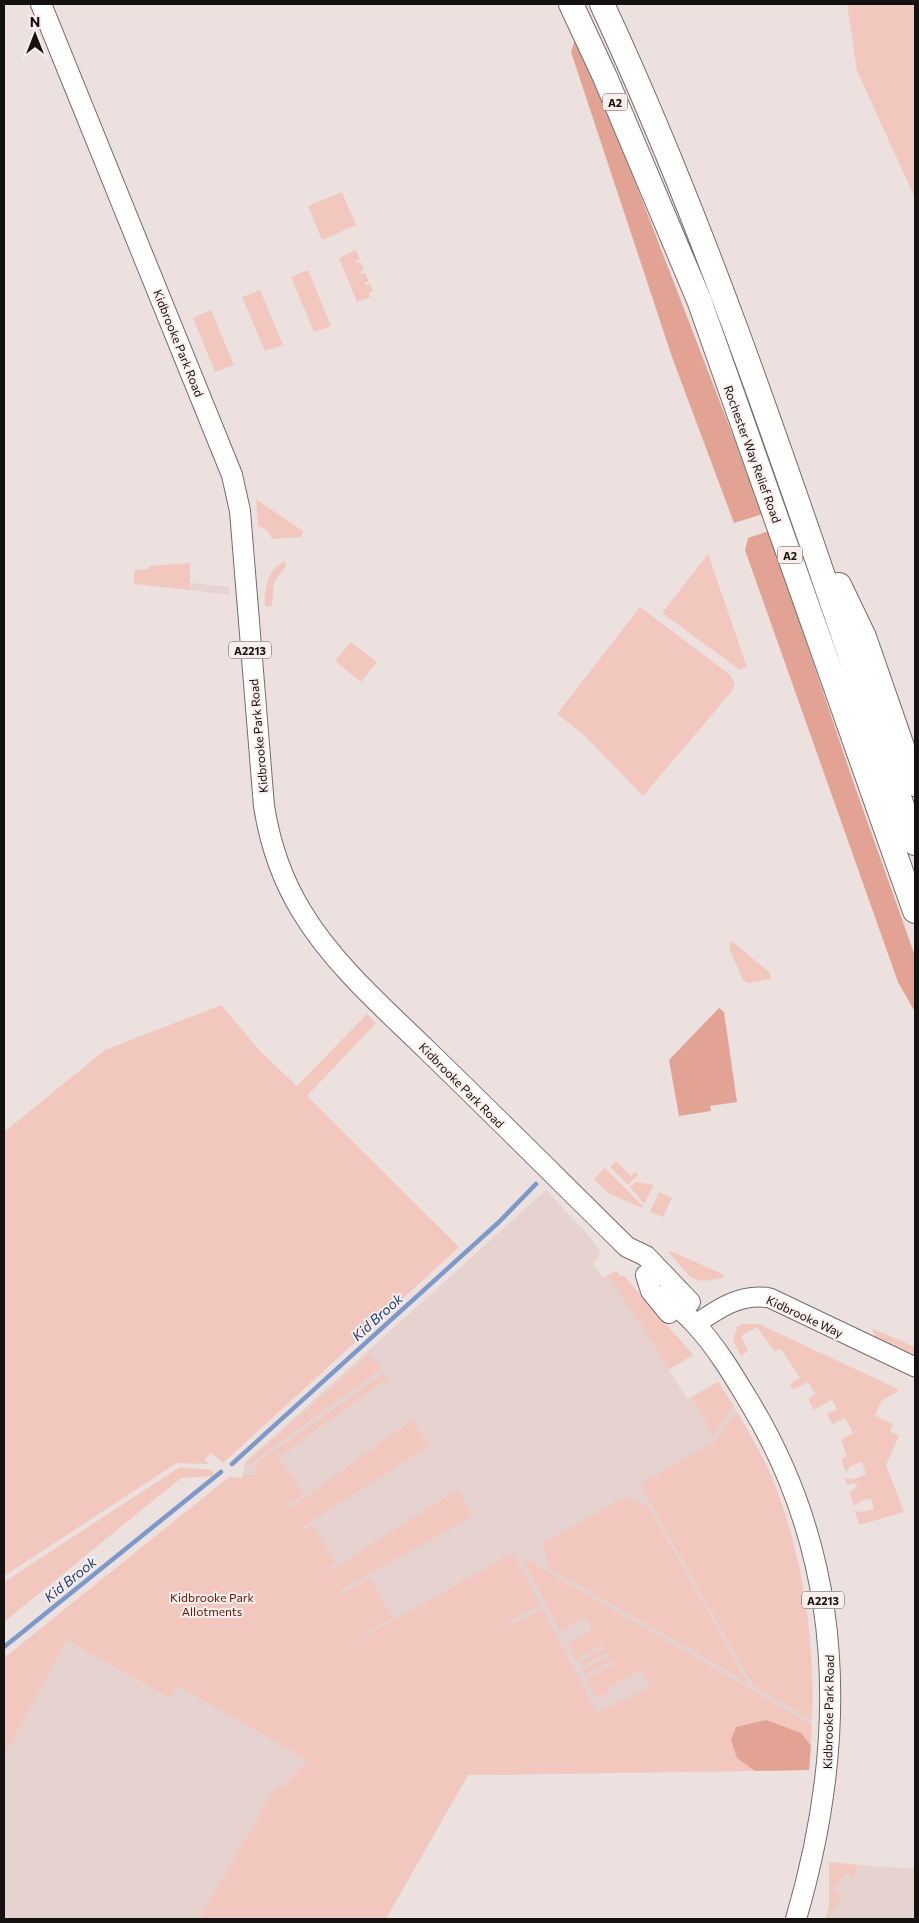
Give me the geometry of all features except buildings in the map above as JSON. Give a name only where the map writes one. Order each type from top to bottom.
[{"type":"highway","name":"Rochester Way Relief Road","points":[[571,4],[616,104],[699,300],[915,911]]},
{"type":"highway","name":"Rochester Way Relief Road","points":[[602,4],[638,80],[689,204],[795,493],[844,643],[915,843]]},
{"type":"highway","points":[[795,493],[864,637],[915,784]]},
{"type":"main road","name":"Kidbrooke Park Road","points":[[41,4],[236,489],[264,806],[268,834],[282,873],[302,913],[361,985],[628,1247],[646,1256],[690,1302],[696,1324]]},
{"type":"main road","name":"Kidbrooke Park Road","points":[[628,1247],[635,1263],[696,1324],[721,1358],[762,1422],[783,1463],[801,1511],[823,1603],[830,1654],[829,1760],[811,1863],[796,1919]]},
{"type":"main road","points":[[646,1275],[651,1291],[693,1342],[721,1358]]},
{"type":"street","name":"Kidbrooke Way","points":[[696,1324],[733,1301],[758,1296],[770,1298],[915,1366]]},
{"type":"shaded area","points":[[576,37],[609,114],[763,514],[734,523],[672,357],[571,52]]},
{"type":"shaded area","points":[[769,531],[853,781],[915,956],[915,1012],[898,982],[745,550],[748,538]]},
{"type":"shaded area","points":[[191,583],[229,587],[229,595],[190,590]]},
{"type":"shaded area","points":[[719,1008],[724,1012],[737,1102],[710,1106],[711,1111],[679,1116],[669,1060]]},
{"type":"shaded area","points":[[546,1190],[590,1237],[601,1253],[593,1263],[603,1278],[616,1271],[620,1276],[624,1276],[693,1355],[669,1370],[687,1399],[718,1382],[739,1415],[768,1471],[782,1506],[794,1548],[807,1612],[813,1691],[809,1770],[468,1775],[454,1799],[243,1478],[244,1463]]},
{"type":"shaded area","points":[[67,1640],[169,1699],[178,1686],[307,1760],[284,1786],[275,1787],[199,1919],[4,1919],[4,1756]]},
{"type":"shaded area","points":[[766,1720],[801,1733],[811,1746],[809,1770],[755,1771],[737,1758],[731,1740],[736,1727]]},
{"type":"shaded area","points":[[858,1865],[915,1869],[915,1919],[830,1919],[830,1914],[842,1897],[833,1890],[846,1872],[856,1878]]},
{"type":"green space","points":[[847,4],[915,4],[915,198],[857,71]]},
{"type":"green space","points":[[342,192],[356,225],[322,240],[308,206]]},
{"type":"green space","points":[[356,250],[360,259],[355,261],[357,263],[361,262],[364,270],[360,271],[361,274],[365,273],[369,281],[364,283],[366,285],[370,284],[373,291],[369,293],[370,297],[357,302],[339,258]]},
{"type":"green space","points":[[308,270],[331,326],[314,332],[291,277]]},
{"type":"green space","points":[[260,290],[283,345],[265,351],[242,297]]},
{"type":"green space","points":[[211,310],[234,365],[215,372],[193,318]]},
{"type":"green space","points":[[256,499],[303,531],[302,537],[272,539],[267,530],[258,526]]},
{"type":"green space","points":[[708,554],[747,667],[740,670],[662,613]]},
{"type":"green space","points":[[285,561],[286,566],[274,582],[272,606],[265,606],[268,580],[275,568]]},
{"type":"green space","points":[[190,563],[190,590],[134,584],[134,570],[149,569],[149,566]]},
{"type":"green space","points":[[640,607],[729,674],[735,682],[732,691],[643,796],[582,733],[557,714]]},
{"type":"green space","points":[[351,642],[377,662],[361,682],[335,661]]},
{"type":"green space","points":[[732,941],[770,973],[771,979],[748,983],[743,980],[729,948]]},
{"type":"green space","points":[[221,1005],[261,1052],[297,1086],[367,1014],[376,1023],[307,1096],[459,1247],[223,1463],[211,1453],[204,1460],[209,1463],[207,1464],[177,1463],[4,1576],[4,1132],[105,1050]]},
{"type":"green space","points":[[616,1161],[631,1176],[635,1172],[638,1175],[628,1185],[610,1167]]},
{"type":"green space","points":[[605,1168],[643,1206],[642,1208],[608,1193],[594,1179]]},
{"type":"green space","points":[[636,1182],[654,1185],[644,1204],[630,1187]]},
{"type":"green space","points":[[659,1192],[672,1198],[663,1217],[650,1212]]},
{"type":"green space","points":[[670,1251],[723,1274],[724,1277],[703,1281],[697,1280],[687,1273],[669,1253]]},
{"type":"green space","points":[[616,1271],[620,1276],[624,1276],[693,1355],[669,1369],[610,1277],[601,1283],[599,1281]]},
{"type":"green space","points":[[742,1324],[759,1324],[898,1389],[896,1393],[881,1401],[875,1416],[893,1424],[890,1431],[899,1436],[886,1465],[904,1512],[859,1525],[855,1511],[862,1512],[874,1509],[871,1498],[854,1506],[849,1492],[857,1487],[854,1483],[847,1485],[845,1478],[855,1479],[866,1474],[862,1462],[851,1466],[846,1472],[841,1459],[847,1456],[841,1440],[853,1433],[845,1418],[832,1424],[827,1414],[837,1409],[832,1400],[814,1410],[808,1399],[815,1394],[808,1382],[793,1390],[790,1384],[800,1378],[781,1349],[774,1351],[757,1327],[741,1336],[748,1351],[741,1356],[733,1340],[737,1327]]},
{"type":"green space","points":[[871,1328],[915,1347],[915,1355],[876,1337]]},
{"type":"green space","points":[[370,1354],[381,1369],[248,1465],[244,1465]]},
{"type":"green space","points":[[384,1373],[388,1378],[280,1456],[276,1450]]},
{"type":"green space","points":[[718,1382],[734,1406],[728,1411],[729,1413],[713,1436],[692,1397]]},
{"type":"green space","points":[[739,1415],[760,1452],[777,1490],[801,1575],[812,1662],[812,1720],[753,1685],[640,1484],[716,1441],[731,1419]]},
{"type":"green space","name":"Kidbrooke Park Allotments","points":[[412,1420],[429,1446],[302,1527],[304,1530],[312,1525],[336,1562],[328,1567],[330,1571],[457,1490],[473,1516],[340,1590],[342,1594],[370,1578],[392,1618],[365,1633],[366,1636],[513,1553],[540,1605],[509,1621],[511,1625],[542,1609],[597,1713],[651,1687],[641,1670],[608,1687],[609,1692],[596,1699],[587,1678],[614,1664],[611,1661],[585,1675],[583,1670],[609,1656],[607,1653],[581,1666],[579,1662],[605,1648],[602,1645],[576,1659],[567,1644],[591,1631],[591,1626],[585,1619],[580,1619],[561,1632],[522,1557],[812,1725],[809,1770],[468,1775],[386,1919],[199,1919],[275,1787],[284,1786],[307,1760],[178,1686],[170,1699],[67,1640],[4,1756],[4,1658],[229,1477],[242,1478],[243,1475],[256,1475],[256,1466],[253,1466],[274,1451],[304,1494],[287,1506],[289,1509]]},
{"type":"green space","points":[[180,1467],[213,1470],[213,1476],[181,1478],[4,1622],[4,1582]]},
{"type":"green space","points":[[625,1497],[648,1506],[747,1682],[549,1568],[543,1543]]},
{"type":"green space","points":[[829,1862],[858,1865],[855,1878],[846,1872],[833,1890],[842,1897],[830,1914],[830,1919],[826,1919],[829,1907]]},
{"type":"waterway","name":"Kid Brook","points":[[232,1464],[499,1222],[536,1184]]},
{"type":"waterway","name":"Kid Brook","points":[[4,1647],[221,1472]]}]
